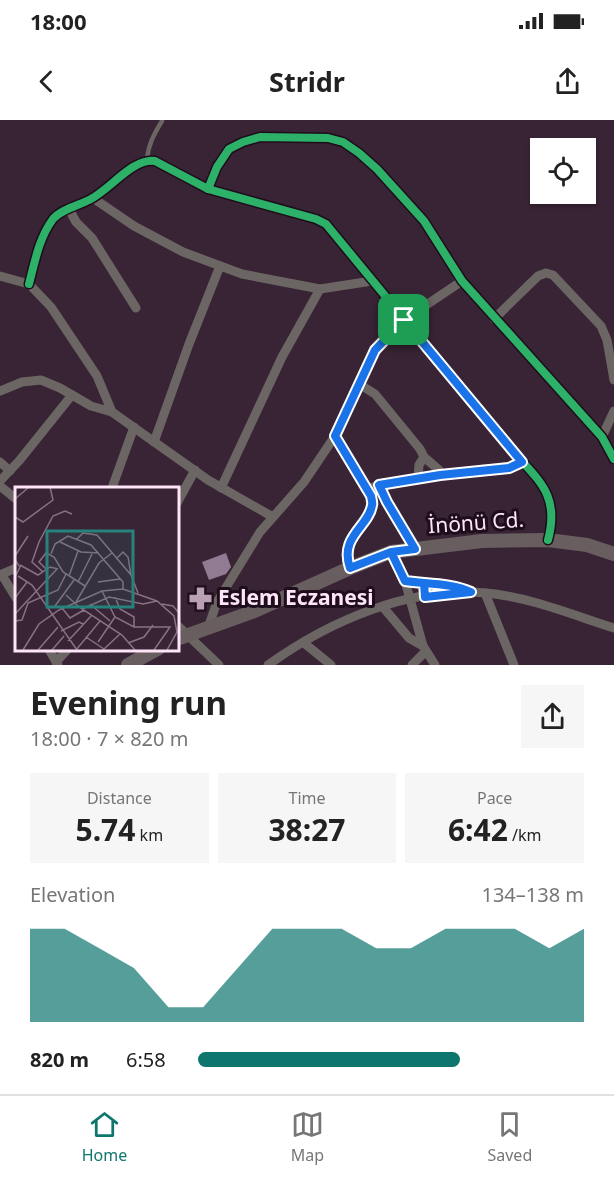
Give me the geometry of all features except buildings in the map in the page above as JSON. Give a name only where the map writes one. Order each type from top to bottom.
[{"type":"street","points":[[208,189],[229,149],[243,142],[260,137],[328,138],[344,142],[376,169],[424,222],[462,281],[602,437],[614,459]]},
{"type":"street","points":[[29,284],[36,254],[45,231],[55,216],[93,198],[122,175],[147,160],[155,161],[208,189],[316,219],[326,224],[544,487],[552,505],[548,540]]},
{"type":"street","points":[[93,198],[134,226],[183,252],[242,274],[320,289],[372,281]]},
{"type":"street","points":[[69,209],[76,222],[93,238],[136,308]]},
{"type":"street","points":[[154,442],[220,266]]},
{"type":"street","points":[[494,319],[538,276],[546,273],[553,275],[601,326],[607,340],[614,380]]},
{"type":"street","points":[[0,276],[29,284],[51,307],[97,376],[112,412]]},
{"type":"street","points":[[208,628],[217,602],[260,532],[304,482],[335,436],[375,350],[404,320],[462,281]]},
{"type":"street","points":[[221,488],[282,357],[320,289]]},
{"type":"street","points":[[0,391],[22,382],[41,380],[91,406],[112,412],[221,488],[273,517]]},
{"type":"street","points":[[359,384],[375,394],[424,457],[439,470],[440,475]]},
{"type":"street","points":[[0,481],[72,395]]},
{"type":"street","points":[[602,437],[614,411]]},
{"type":"street","points":[[112,487],[134,427]]},
{"type":"street","points":[[335,436],[371,496],[373,505],[348,548],[347,559],[350,568]]},
{"type":"street","points":[[418,478],[418,465],[424,457]]},
{"type":"street","points":[[0,462],[10,471]]},
{"type":"street","points":[[367,489],[418,478],[509,468],[522,462]]},
{"type":"street","points":[[178,502],[195,470]]},
{"type":"street","points":[[379,485],[415,549]]},
{"type":"street","points":[[0,486],[15,498]]},
{"type":"street","name":"İnönü Cd.","points":[[183,637],[252,612],[391,552],[482,542],[548,540],[586,545],[614,554]]},
{"type":"street","points":[[391,552],[405,581],[424,648],[435,665]]},
{"type":"street","points":[[15,568],[1,575],[15,596]]},
{"type":"street","points":[[405,581],[460,588],[471,592]]},
{"type":"street","points":[[268,665],[304,642],[346,620],[410,600],[471,592],[525,600],[614,628]]},
{"type":"street","points":[[485,593],[514,665]]},
{"type":"street","points":[[383,607],[409,638],[424,648]]},
{"type":"street","points":[[183,637],[219,665]]},
{"type":"street","points":[[304,642],[331,665]]},
{"type":"street","points":[[412,665],[424,648]]},
{"type":"street","points":[[49,650],[57,663],[67,650]]},
{"type":"street","points":[[128,665],[155,650]]},
{"type":"lane","points":[[147,160],[147,150],[162,122]]},
{"type":"lane","points":[[424,583],[425,597]]},
{"type":"cycle path","points":[[208,189],[217,167],[229,149],[243,142],[260,137],[328,138],[343,142],[377,169],[424,221],[462,281],[602,437],[614,459]]},
{"type":"cycle path","points":[[29,284],[41,242],[53,219],[65,210],[89,200],[130,169],[146,161],[155,161],[208,189],[316,219],[326,224],[538,480],[545,490],[551,511],[548,540]]},
{"type":"place","name":"Eslem Eczanesi","points":[[200,598]]},
{"type":"route","points":[[404,320],[375,350],[335,436],[371,496],[373,505],[356,531],[348,548],[347,559],[350,568],[391,552],[405,581],[424,583],[460,588],[471,592],[425,597],[424,583],[405,581],[391,552],[415,549],[379,485],[440,475],[509,468],[522,462],[404,320]]}]
